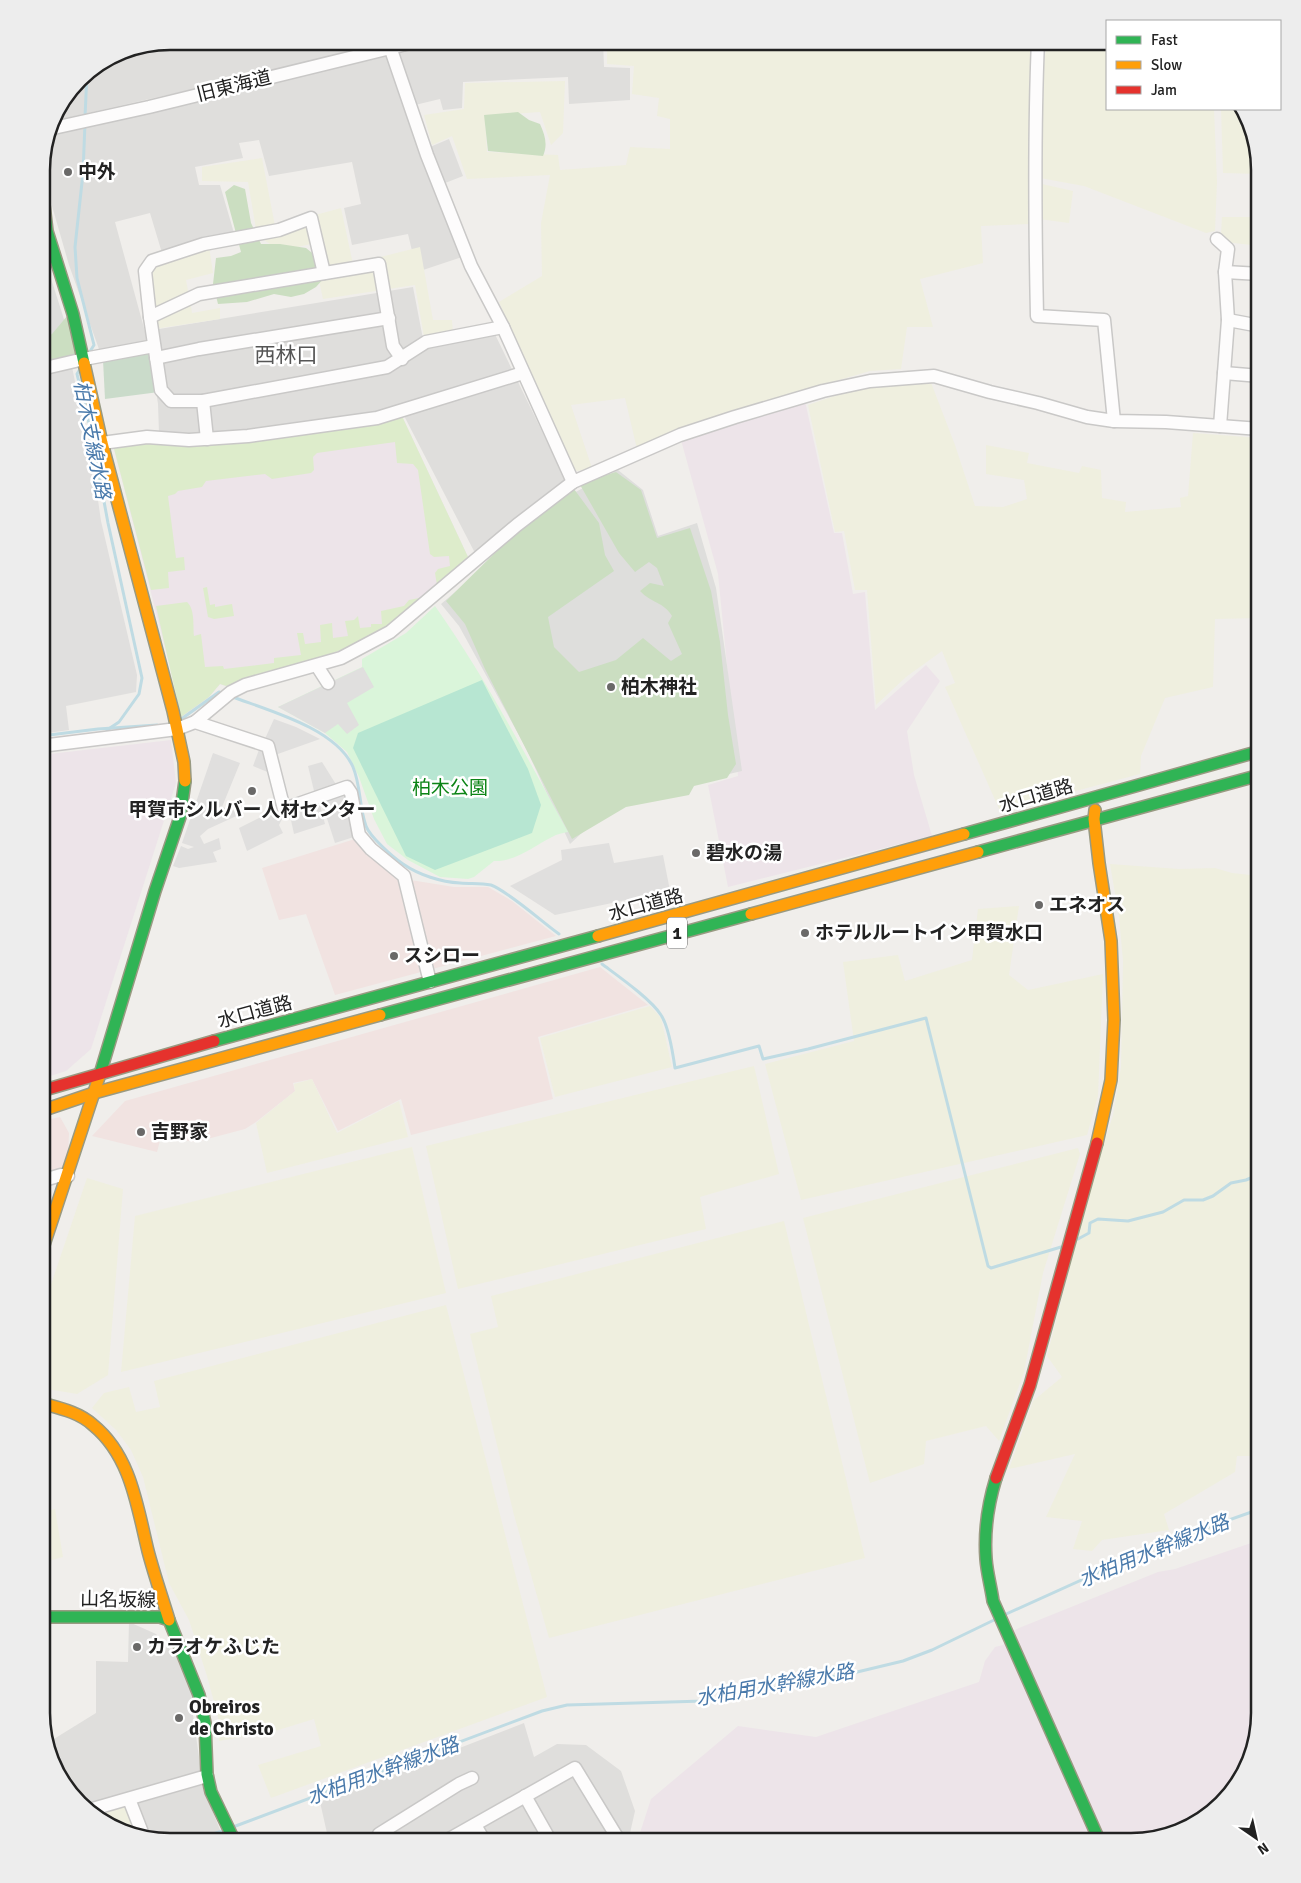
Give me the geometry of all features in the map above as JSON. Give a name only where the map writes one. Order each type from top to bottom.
[{"type":"main road","points":[[50,247],[64,282],[84,359],[102,443],[177,729],[185,778],[180,817],[155,891],[94,1093],[50,1228]]},
{"type":"main road","name":"水口道路","points":[[50,1088],[1251,754]]},
{"type":"main road","name":"水口道路","points":[[50,1108],[94,1093],[1251,776]]},
{"type":"main road","points":[[1096,798],[1094,819],[1111,941],[1114,1020],[1111,1080],[1100,1130],[1030,1385],[998,1467],[987,1521],[986,1559],[993,1601],[999,1617],[1096,1833]]},
{"type":"main road","points":[[50,1404],[84,1419],[97,1427],[113,1442],[121,1456],[128,1470],[148,1551],[169,1620]]},
{"type":"main road","name":"山名坂線","points":[[50,1615],[160,1617],[169,1620],[196,1684],[202,1704],[205,1720],[208,1776],[212,1793],[231,1833]]},
{"type":"street","name":"旧東海道","points":[[58,127],[369,50]]},
{"type":"street","points":[[391,50],[427,155],[467,256],[503,327],[573,482]]},
{"type":"street","points":[[1038,50],[1034,203],[1037,316],[1104,320],[1114,421]]},
{"type":"street","points":[[324,273],[311,218],[278,230],[204,244],[152,261],[145,271],[161,390],[171,401],[203,401],[387,367],[426,342],[503,327]]},
{"type":"street","points":[[1217,239],[1228,249],[1225,272],[1228,320],[1220,426]]},
{"type":"street","points":[[150,317],[199,294],[379,264],[393,346],[402,358]]},
{"type":"street","points":[[1225,272],[1251,273]]},
{"type":"street","points":[[50,367],[84,359],[199,348],[389,318]]},
{"type":"street","points":[[1228,320],[1251,324]]},
{"type":"street","points":[[102,443],[147,437],[189,440],[286,432],[377,418],[524,372]]},
{"type":"street","points":[[1224,373],[1251,375]]},
{"type":"street","points":[[50,745],[177,729],[195,722],[226,696],[245,685],[341,658],[390,632],[516,525],[573,482],[680,435],[814,393],[870,381],[934,376],[1088,417],[1114,421],[1166,422],[1251,428]]},
{"type":"street","points":[[203,401],[207,438]]},
{"type":"street","points":[[317,666],[328,684]]},
{"type":"street","points":[[195,722],[268,746],[284,809],[347,787],[351,793],[359,835],[371,849],[404,876],[430,982]]},
{"type":"street","points":[[50,1178],[61,1175],[68,1176]]},
{"type":"street","points":[[460,1833],[575,1768],[615,1833]]},
{"type":"street","points":[[97,1808],[208,1776]]},
{"type":"street","points":[[381,1833],[459,1784],[472,1778]]},
{"type":"street","points":[[525,1796],[545,1833]]},
{"type":"street","points":[[129,1798],[141,1829]]},
{"type":"street","points":[[475,1825],[479,1833]]},
{"type":"shaded area","points":[[162,50],[364,50],[61,119],[85,85],[103,70],[131,56],[147,52]]},
{"type":"shaded area","points":[[415,50],[603,50],[604,67],[630,68],[630,100],[569,104],[568,77],[463,82],[462,108],[443,110],[440,99],[415,105],[430,147],[449,139],[463,176],[435,187],[462,257],[417,272],[408,234],[352,245],[344,208],[361,204],[352,162],[269,176],[259,140],[239,143],[243,158],[195,167],[199,185],[220,185],[234,233],[162,253],[150,213],[115,222],[147,339],[140,345],[100,352],[69,265],[52,206],[51,153],[56,132],[63,129]]},
{"type":"shaded area","points":[[50,275],[76,357],[50,364]]},
{"type":"shaded area","points":[[413,287],[423,339],[490,324],[567,483],[475,553],[400,408],[253,433],[189,437],[159,433],[158,404],[147,331]]},
{"type":"shaded area","points":[[72,367],[95,479],[101,521],[137,675],[136,692],[66,706],[69,730],[50,733],[50,371]]},
{"type":"shaded area","points":[[805,401],[834,533],[842,533],[853,594],[865,592],[875,710],[926,665],[940,681],[907,731],[914,775],[932,836],[728,887],[708,785],[738,776],[718,574],[681,440]]},
{"type":"shaded area","points":[[401,414],[469,559],[396,623],[330,654],[226,686],[220,684],[209,697],[183,717],[113,445]]},
{"type":"shaded area","name":"柏木神社","points":[[618,470],[643,490],[658,536],[697,523],[716,588],[742,771],[677,786],[599,817],[570,844],[526,748],[459,626],[441,604],[560,500]]},
{"type":"shaded area","points":[[363,667],[374,687],[347,703],[359,725],[347,734],[338,724],[325,733],[278,707]]},
{"type":"shaded area","points":[[274,719],[320,739],[275,755],[264,741]]},
{"type":"shaded area","points":[[171,740],[176,783],[91,1049],[66,1071],[50,1076],[50,754]]},
{"type":"shaded area","points":[[260,747],[265,749],[270,773],[253,766]]},
{"type":"shaded area","points":[[213,753],[240,763],[222,807],[243,813],[208,829],[200,836],[204,844],[219,838],[221,849],[213,852],[217,862],[179,868],[173,866],[181,846],[188,849],[194,847],[182,843]]},
{"type":"shaded area","points":[[322,762],[337,786],[315,795],[308,766]]},
{"type":"shaded area","points":[[344,791],[357,836],[335,843],[321,800]]},
{"type":"shaded area","points":[[319,801],[325,824],[294,834],[289,811]]},
{"type":"shaded area","points":[[281,807],[286,811],[279,825],[283,833],[247,851],[239,828]]},
{"type":"shaded area","points":[[355,839],[398,878],[454,887],[488,887],[512,901],[556,936],[335,995],[306,914],[279,920],[262,868]]},
{"type":"shaded area","points":[[609,843],[614,863],[663,855],[672,901],[631,899],[555,915],[510,886],[562,860],[561,850]]},
{"type":"shaded area","points":[[600,967],[648,1005],[538,1037],[553,1099],[411,1135],[401,1099],[338,1131],[312,1079],[293,1083],[295,1091],[245,1129],[196,1142],[161,1137],[157,1152],[92,1136],[125,1101]]},
{"type":"shaded area","points":[[60,1117],[69,1133],[68,1159],[62,1168],[50,1173],[50,1119]]},
{"type":"shaded area","points":[[1251,1543],[1251,1713],[1247,1744],[1235,1773],[1216,1798],[1191,1817],[1177,1824],[1147,1832],[1131,1833],[640,1833],[651,1799],[738,1726],[816,1737],[979,1682],[985,1661],[995,1647],[1003,1645],[1013,1631],[1158,1572],[1175,1569]]},
{"type":"shaded area","points":[[129,1622],[156,1634],[179,1660],[200,1714],[193,1715],[201,1771],[102,1799],[93,1804],[70,1780],[59,1759],[53,1739],[96,1713],[96,1661],[128,1662]]},
{"type":"shaded area","points":[[524,1723],[534,1757],[557,1744],[586,1745],[621,1771],[635,1811],[630,1833],[327,1833],[320,1802]]},
{"type":"shaded area","points":[[202,1785],[221,1833],[162,1833],[134,1828],[125,1807]]},
{"type":"green space","points":[[607,50],[1030,50],[1030,224],[981,226],[983,263],[920,279],[933,327],[907,327],[901,369],[870,371],[767,401],[675,432],[637,449],[625,398],[571,405],[592,468],[577,471],[571,466],[499,302],[542,276],[541,223],[550,175],[467,179],[452,136],[432,145],[424,115],[464,109],[465,83],[565,81],[563,133],[551,145],[540,112],[485,116],[487,152],[558,155],[560,170],[626,165],[630,147],[670,149],[670,119],[657,116],[659,98],[632,94],[634,66],[607,64]]},
{"type":"green space","points":[[1046,50],[1106,50],[1106,110],[1214,110],[1217,182],[1215,231],[1206,233],[1084,186],[1040,178],[1042,80]]},
{"type":"green space","points":[[1221,110],[1235,110],[1247,139],[1251,174],[1223,173]]},
{"type":"green space","points":[[518,112],[529,120],[540,124],[545,140],[543,156],[488,151],[484,115]]},
{"type":"green space","points":[[262,158],[275,226],[341,208],[353,264],[420,247],[433,320],[452,320],[453,333],[424,337],[415,285],[323,299],[311,244],[280,251],[257,235],[248,182],[202,181],[202,167]]},
{"type":"green space","points":[[1042,184],[1073,191],[1069,223],[1039,219],[1038,186]]},
{"type":"green space","points":[[234,185],[245,189],[251,223],[261,244],[280,244],[306,248],[327,265],[325,277],[316,287],[304,294],[291,297],[274,294],[247,302],[218,304],[213,284],[216,258],[231,256],[241,252],[225,192]]},
{"type":"green space","points":[[1222,217],[1251,217],[1251,245],[1225,242],[1221,234]]},
{"type":"green space","points":[[209,246],[213,273],[186,280],[192,313],[220,308],[220,319],[154,329],[149,271],[154,264]]},
{"type":"green space","points":[[68,315],[76,358],[50,365],[50,335]]},
{"type":"green space","points":[[152,351],[159,392],[105,399],[103,360]]},
{"type":"green space","points":[[930,380],[955,445],[975,506],[1003,507],[1027,499],[1024,480],[986,474],[986,445],[1029,453],[1027,463],[1079,473],[1082,466],[1101,470],[1102,498],[1126,502],[1125,512],[1181,507],[1180,498],[1188,496],[1193,433],[1251,437],[1251,618],[1215,619],[1213,687],[1165,698],[1141,756],[1140,774],[1000,811],[945,687],[955,683],[942,651],[906,677],[876,705],[867,590],[855,590],[844,531],[835,532],[808,405],[863,386]]},
{"type":"green space","points":[[401,414],[469,559],[437,585],[435,573],[438,569],[450,566],[449,556],[434,557],[430,554],[418,470],[413,464],[397,463],[395,442],[317,453],[313,457],[314,470],[311,473],[272,479],[265,474],[206,481],[202,487],[178,491],[168,496],[176,558],[184,557],[185,570],[168,572],[169,588],[151,590],[113,445]]},
{"type":"green space","name":"柏木神社","points":[[616,472],[641,490],[657,538],[690,528],[711,591],[720,642],[728,715],[736,764],[727,778],[694,786],[689,795],[626,807],[572,839],[485,669],[465,624],[446,601],[507,541],[540,512],[574,489],[599,523],[605,555],[614,571],[548,617],[554,647],[579,672],[616,660],[643,638],[671,661],[682,654],[668,623],[672,616],[669,611],[640,591],[650,583],[664,586],[657,568],[649,562],[635,572],[619,553],[579,483]]},
{"type":"green space","points":[[207,587],[210,605],[215,604],[215,607],[232,604],[234,616],[214,619],[208,617],[203,588]]},
{"type":"green space","points":[[419,598],[401,619],[374,635],[333,653],[291,667],[226,686],[220,684],[209,697],[181,717],[156,606],[187,602],[192,613],[194,636],[201,634],[205,667],[223,666],[224,669],[274,663],[274,658],[301,655],[297,633],[303,633],[305,644],[321,642],[320,625],[332,623],[333,638],[348,636],[345,621],[354,620],[358,616],[360,628],[371,627],[371,624],[382,624],[381,611],[404,606],[409,600]]},
{"type":"green space","name":"柏木公園","points":[[435,606],[488,689],[568,832],[554,836],[517,856],[502,861],[494,861],[474,877],[468,879],[440,877],[408,860],[387,844],[374,819],[359,777],[347,752],[325,733],[278,707],[362,667],[362,659],[406,633]]},
{"type":"green space","points":[[482,680],[528,769],[541,805],[532,833],[435,870],[406,856],[353,748],[358,733]]},
{"type":"green space","points":[[1110,864],[1179,869],[1215,868],[1232,873],[1251,875],[1251,1456],[1237,1456],[1235,1472],[1164,1514],[1169,1530],[1102,1540],[1092,1551],[1073,1549],[1082,1521],[1046,1517],[1075,1454],[1009,1469],[1033,1401],[1062,1377],[1047,1356],[1091,1185],[1113,1115],[1121,1067],[1123,961],[1119,917]]},
{"type":"green space","points":[[1019,906],[1009,975],[1028,990],[1103,974],[1098,1096],[1087,1135],[801,1200],[765,1064],[854,1041],[843,962],[898,955],[905,981],[972,960],[978,909]]},
{"type":"green space","points":[[650,1006],[661,1018],[672,1067],[555,1097],[540,1038]]},
{"type":"green space","points":[[754,1066],[779,1174],[700,1197],[706,1229],[458,1289],[426,1146]]},
{"type":"green space","points":[[312,1079],[337,1133],[399,1101],[408,1137],[267,1173],[256,1123],[295,1091],[294,1084]]},
{"type":"green space","points":[[412,1147],[446,1293],[121,1372],[135,1216]]},
{"type":"green space","points":[[1078,1148],[1080,1154],[1043,1273],[1024,1372],[999,1441],[986,1426],[926,1441],[924,1464],[870,1483],[803,1218]]},
{"type":"green space","points":[[87,1178],[123,1189],[108,1375],[77,1394],[50,1390],[50,1287]]},
{"type":"green space","points":[[784,1221],[865,1558],[549,1638],[514,1515],[470,1334],[498,1327],[491,1296]]},
{"type":"green space","points":[[446,1305],[547,1697],[271,1798],[258,1765],[321,1746],[314,1719],[275,1731],[219,1741],[218,1717],[207,1676],[189,1620],[169,1583],[143,1477],[131,1450],[116,1430],[92,1408],[104,1393],[129,1387],[136,1412],[160,1407],[154,1381]]},
{"type":"green space","points":[[55,1509],[63,1557],[50,1561],[50,1510]]},
{"type":"green space","points":[[125,1807],[134,1828],[117,1821],[104,1813]]},
{"type":"waterway","name":"柏木支線水路","points":[[85,117],[87,84]]},
{"type":"waterway","name":"柏木支線水路","points":[[85,123],[83,173],[75,247],[77,278],[94,345],[89,353]]},
{"type":"waterway","name":"柏木支線水路","points":[[80,369],[77,374],[89,423]]},
{"type":"waterway","name":"柏木支線水路","points":[[93,442],[108,523],[142,678],[139,694],[119,722],[107,730]]},
{"type":"waterway","points":[[180,720],[219,692],[224,694]]},
{"type":"waterway","points":[[230,696],[281,714],[332,741],[344,753],[356,774],[368,831],[403,864],[423,875],[438,879],[491,885],[498,888],[559,934]]},
{"type":"waterway","name":"柏木支線水路","points":[[50,735],[157,725]]},
{"type":"waterway","points":[[602,964],[642,995],[661,1015],[672,1048],[675,1068],[759,1046],[763,1059],[926,1018],[988,1266],[991,1268],[1061,1247]]},
{"type":"waterway","points":[[1078,1239],[1089,1233],[1090,1223],[1098,1219],[1128,1221],[1163,1212],[1184,1200],[1203,1200],[1213,1196],[1231,1183],[1251,1178]]},
{"type":"waterway","name":"水柏用水幹線水路","points":[[1004,1615],[1161,1544],[1251,1512]]},
{"type":"waterway","name":"水柏用水幹線水路","points":[[233,1827],[542,1711],[567,1705],[704,1701],[853,1673],[903,1661],[932,1650],[994,1620]]},
{"type":"waterway","name":"水柏用水幹線水路","points":[[216,1833],[222,1831]]},
{"type":"traffic: fast","points":[[50,241],[73,314],[84,363]]},
{"type":"traffic: fast","points":[[964,834],[1251,754]]},
{"type":"traffic: fast","points":[[978,852],[1251,777]]},
{"type":"traffic: fast","points":[[100,1074],[155,891],[180,817],[185,781]]},
{"type":"traffic: fast","points":[[380,1015],[751,914]]},
{"type":"traffic: fast","points":[[214,1041],[598,936]]},
{"type":"traffic: fast","points":[[996,1478],[986,1528],[987,1564],[993,1601],[1096,1833]]},
{"type":"traffic: fast","points":[[50,1617],[160,1617],[169,1620],[199,1695],[205,1723],[207,1774],[211,1792],[231,1833]]},
{"type":"traffic: slow","points":[[84,363],[102,443],[173,711],[184,762],[185,781]]},
{"type":"traffic: slow","points":[[1095,810],[1094,819],[1099,863],[1111,941],[1114,1020],[1111,1080],[1097,1143]]},
{"type":"traffic: slow","points":[[598,936],[964,834]]},
{"type":"traffic: slow","points":[[751,914],[978,852]]},
{"type":"traffic: slow","points":[[50,1108],[94,1093],[380,1015]]},
{"type":"traffic: slow","points":[[50,1227],[100,1074]]},
{"type":"traffic: slow","points":[[50,1406],[82,1417],[106,1437],[116,1451],[131,1483],[150,1560],[169,1620]]},
{"type":"traffic: jam","points":[[50,1088],[214,1041]]},
{"type":"traffic: jam","points":[[996,1478],[1030,1385],[1097,1143]]},
{"type":"place","name":"中外","points":[[68,172]]},
{"type":"place","name":"柏木神社","points":[[611,687]]},
{"type":"place","name":"甲賀市シルバー人材センター","points":[[252,791]]},
{"type":"place","name":"碧水の湯","points":[[696,853]]},
{"type":"place","name":"エネオス","points":[[1039,905]]},
{"type":"place","name":"ホテルルートイン甲賀水口","points":[[805,933]]},
{"type":"place","name":"スシロー","points":[[394,956]]},
{"type":"place","name":"吉野家","points":[[141,1132]]},
{"type":"place","name":"カラオケふじた","points":[[137,1647]]},
{"type":"place","name":"Obreiros de Christo","points":[[179,1718]]},
{"type":"district","name":"西林口","points":[[286,355]]}]
